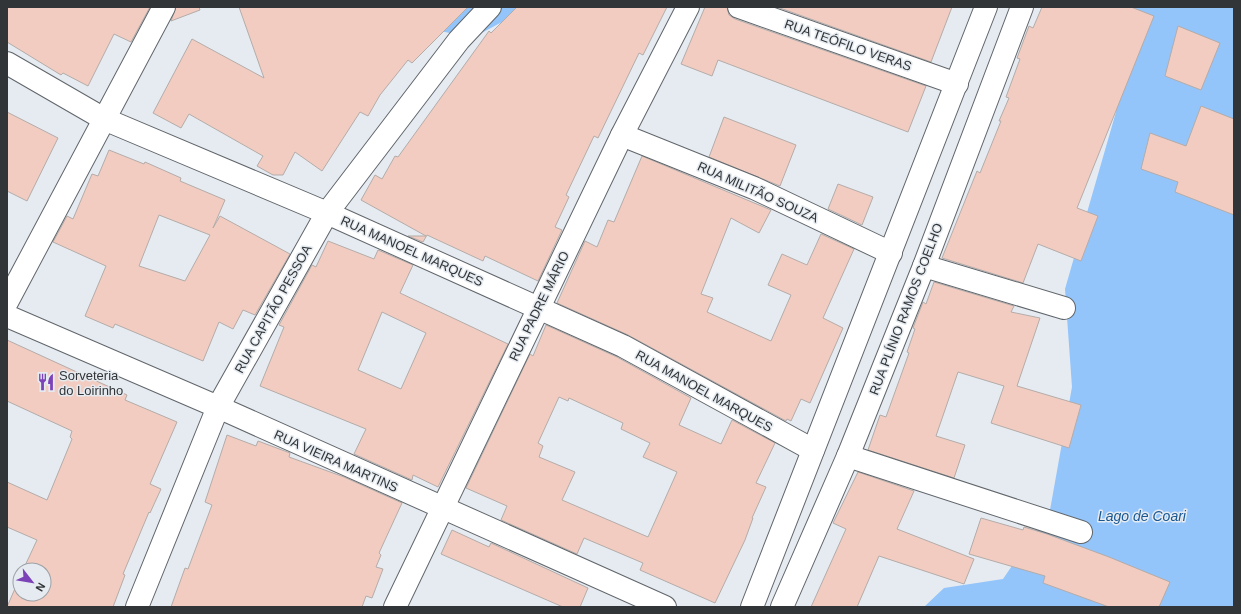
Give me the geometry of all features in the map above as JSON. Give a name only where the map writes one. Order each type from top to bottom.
[{"type":"street","points":[[7,302],[164,7]]},
{"type":"street","name":"RUA CAPITÃO PESSOA","points":[[137,607],[218,407],[327,213],[459,40],[490,7]]},
{"type":"street","name":"RUA PADRE MÁRIO","points":[[395,607],[622,135],[688,7]]},
{"type":"street","name":"RUA TEÓFILO VERAS","points":[[739,7],[957,84]]},
{"type":"street","points":[[752,607],[986,7]]},
{"type":"street","name":"RUA PLÍNIO RAMOS COELHO","points":[[782,607],[848,456],[924,266],[1022,7]]},
{"type":"street","name":"RUA MANOEL MARQUES","points":[[7,63],[104,119],[327,213],[623,346],[812,450]]},
{"type":"street","name":"RUA MILITÃO SOUZA","points":[[622,135],[754,188],[891,253]]},
{"type":"street","points":[[924,266],[1064,308]]},
{"type":"street","name":"RUA VIEIRA MARTINS","points":[[7,316],[218,407],[443,509],[665,607]]},
{"type":"street","points":[[848,456],[1081,532]]},
{"type":"water","points":[[414,7],[530,7],[472,38],[418,26]]},
{"type":"water","name":"Lago de Coari","points":[[1123,7],[1234,7],[1234,607],[924,607],[944,588],[1003,579],[1050,510],[1072,387],[1065,289],[1116,112]]},
{"type":"building","points":[[7,7],[150,7],[131,42],[114,34],[88,86],[63,73],[61,75],[7,42]]},
{"type":"building","points":[[176,7],[199,7],[200,10],[171,21]]},
{"type":"building","points":[[239,7],[468,7],[412,63],[408,60],[380,95],[368,116],[360,112],[322,171],[295,152],[283,175],[273,175],[257,166],[263,156],[189,114],[181,128],[153,113],[192,39],[264,78]]},
{"type":"building","points":[[517,7],[667,7],[643,55],[639,53],[598,138],[594,136],[566,195],[569,197],[555,227],[562,230],[538,281],[485,256],[483,261],[427,235],[423,242],[408,236],[426,236],[361,200],[375,175],[382,179],[395,156],[398,157],[489,31],[491,33]]},
{"type":"building","points":[[705,7],[727,7],[729,15],[735,19],[926,86],[908,132],[718,60],[712,76],[681,64]]},
{"type":"building","points":[[777,7],[952,7],[931,62]]},
{"type":"building","points":[[1042,7],[1131,7],[1154,16],[1077,208],[1098,216],[1081,261],[1038,244],[1023,283],[942,258],[977,171],[980,173],[1001,121],[999,121],[1009,98],[1006,97],[1020,59],[1017,58],[1029,26],[1033,28]]},
{"type":"building","points":[[1178,26],[1220,43],[1201,90],[1165,76]]},
{"type":"building","points":[[1201,106],[1234,119],[1234,215],[1175,192],[1178,182],[1141,169],[1150,133],[1186,146]]},
{"type":"building","points":[[7,112],[58,138],[27,201],[7,191]]},
{"type":"building","points":[[724,117],[796,145],[780,186],[709,157]]},
{"type":"building","points":[[109,150],[144,164],[145,162],[181,178],[180,181],[225,200],[213,228],[220,216],[290,254],[255,315],[243,310],[233,329],[219,322],[203,361],[115,324],[113,328],[85,316],[106,266],[53,242],[67,216],[73,219],[92,174],[98,176]],"holes":[[[159,215],[210,235],[185,281],[139,266]]]},
{"type":"building","points":[[642,156],[771,210],[759,233],[731,218],[701,294],[713,298],[707,312],[771,341],[791,295],[768,285],[782,254],[807,265],[821,234],[854,249],[823,318],[843,328],[810,403],[801,399],[791,421],[787,419],[786,421],[628,335],[557,303],[585,241],[597,247],[608,220],[614,222]]},
{"type":"building","points":[[838,184],[873,197],[862,225],[828,209]]},
{"type":"building","points":[[328,241],[374,259],[378,250],[413,265],[400,293],[508,344],[438,487],[413,475],[412,480],[354,454],[366,429],[260,386],[284,327],[279,325],[312,265],[316,267]],"holes":[[[382,312],[426,333],[401,389],[358,370]]]},
{"type":"building","points":[[934,282],[1014,306],[1011,312],[1040,318],[1017,386],[1081,405],[1069,448],[991,423],[1004,386],[958,372],[936,436],[965,445],[954,478],[868,450],[880,415],[886,417],[909,353],[907,352],[915,329],[913,328],[923,302],[926,304]]},
{"type":"building","points":[[546,325],[617,357],[691,398],[679,425],[721,444],[732,420],[775,443],[756,483],[766,487],[752,518],[745,540],[715,603],[640,570],[643,563],[584,538],[577,554],[501,520],[507,506],[466,488],[530,354],[533,356]],"holes":[[[559,397],[568,401],[569,398],[623,423],[621,429],[650,443],[643,457],[677,472],[648,537],[562,500],[575,472],[539,457],[543,446],[538,443]]]},
{"type":"building","points":[[7,340],[127,395],[125,400],[177,422],[150,484],[161,489],[150,513],[149,512],[123,574],[125,575],[113,607],[7,607],[12,595],[12,602],[52,602],[52,562],[27,562],[37,540],[7,527],[7,482],[47,500],[72,439],[70,437],[72,431],[7,401]]},
{"type":"building","points":[[227,435],[256,446],[258,441],[290,453],[289,457],[344,477],[402,503],[379,553],[381,555],[376,567],[383,569],[372,598],[366,596],[362,607],[171,607],[185,568],[188,569],[212,505],[205,502]]},
{"type":"building","points":[[858,472],[914,491],[897,529],[974,559],[964,584],[879,556],[857,607],[811,607],[846,529],[833,523]]},
{"type":"building","points":[[981,518],[1023,530],[1024,527],[1047,534],[1170,582],[1159,607],[1109,607],[1043,583],[1045,576],[969,554]]},
{"type":"building","points":[[452,530],[489,547],[491,543],[588,588],[580,607],[563,607],[441,554]]},
{"type":"place","name":"Sorveteria do Loirinho","points":[[46,382]]}]
